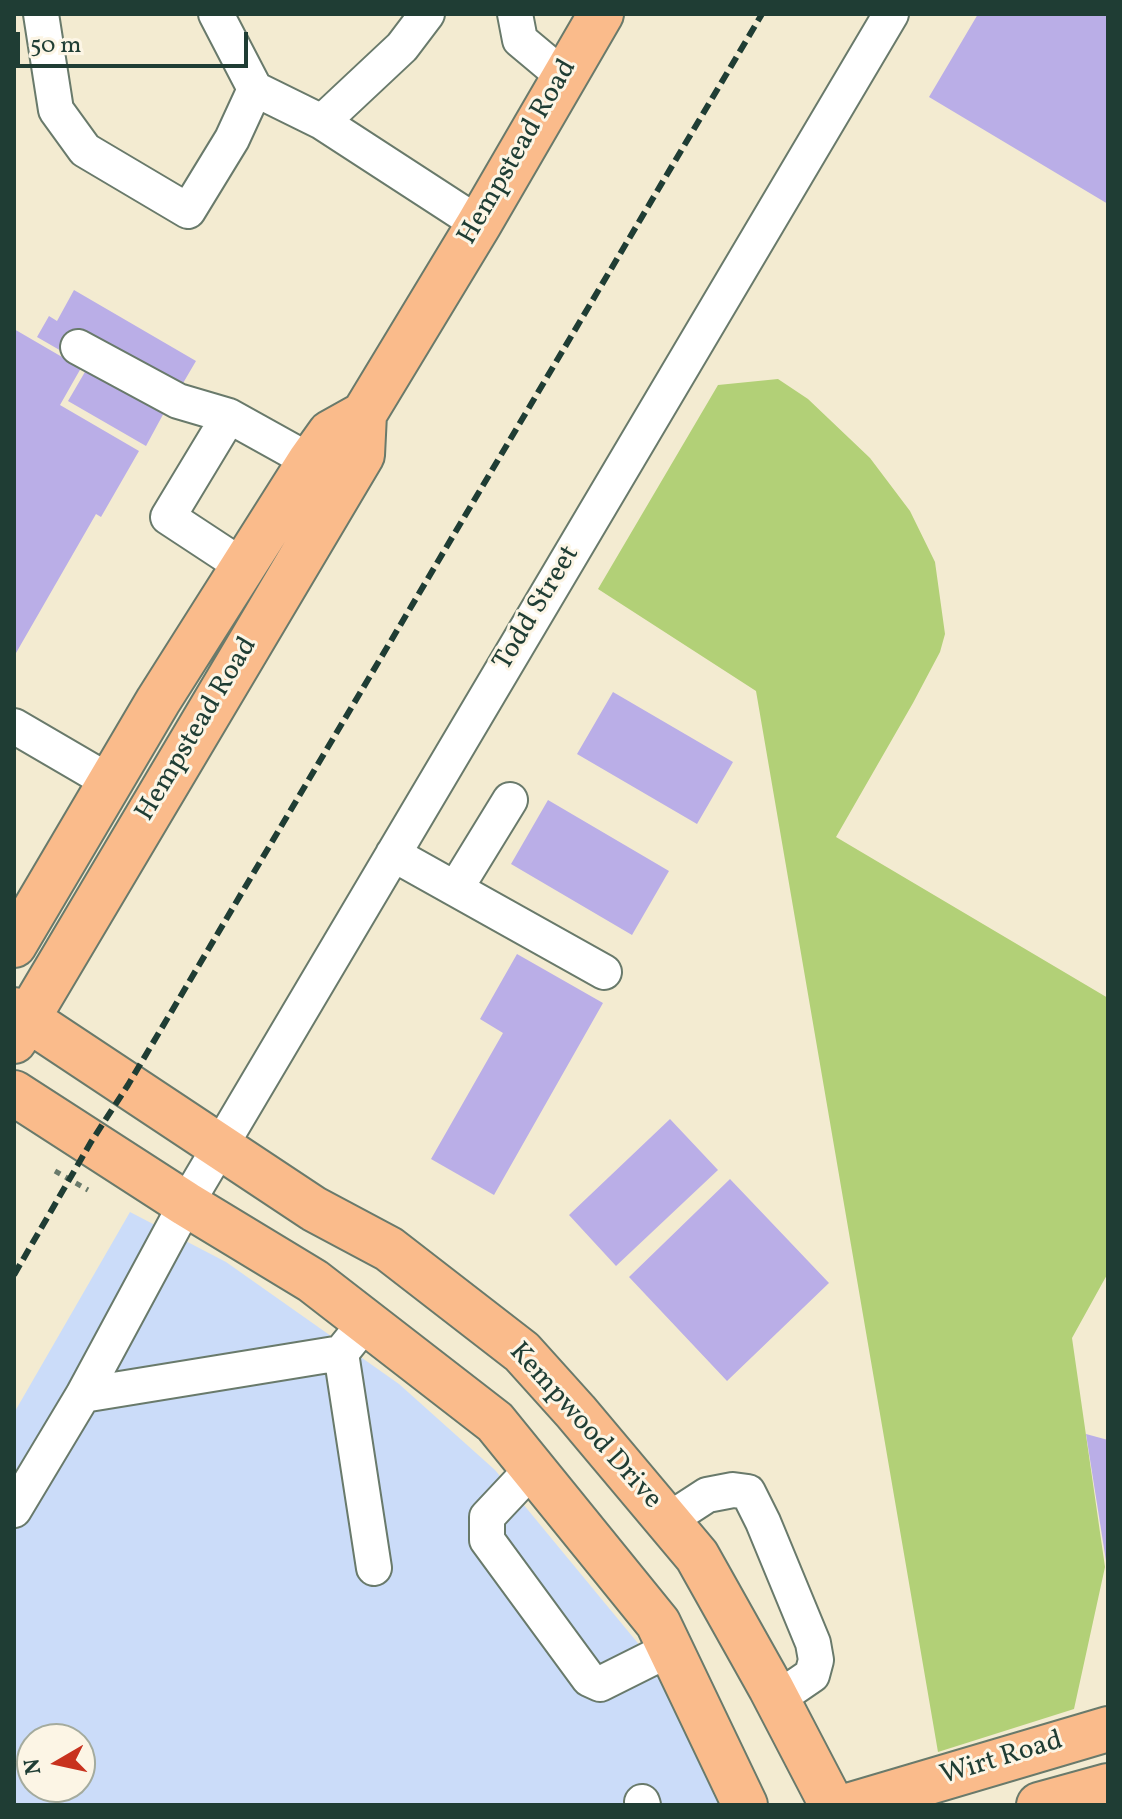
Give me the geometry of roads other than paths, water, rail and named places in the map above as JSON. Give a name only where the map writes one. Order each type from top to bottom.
[{"type":"main road","name":"Hempstead Road","points":[[18,1023],[362,455],[364,414],[601,14]]},
{"type":"main road","name":"Hempstead Road","points":[[14,945],[158,701],[310,461],[330,433],[364,414]]},
{"type":"main road","name":"Kempwood Drive","points":[[18,1023],[221,1146],[314,1209],[389,1249],[522,1352],[697,1556],[832,1805]]},
{"type":"main road","points":[[14,1093],[186,1204],[313,1281],[354,1337],[495,1422],[658,1623],[745,1805]]},
{"type":"main road","points":[[530,1464],[576,1412]]},
{"type":"main road","name":"Wirt Road","points":[[851,1805],[1108,1729]]},
{"type":"main road","name":"Wirt Road","points":[[1039,1805],[1108,1786]]},
{"type":"street","points":[[41,14],[56,110],[85,150],[188,211],[232,139],[255,89]]},
{"type":"street","points":[[216,14],[255,89],[322,122],[479,224]]},
{"type":"street","points":[[322,122],[402,47],[427,14]]},
{"type":"street","points":[[515,14],[520,40],[563,76]]},
{"type":"street","name":"Todd Street","points":[[14,1510],[83,1395],[186,1204],[891,14]]},
{"type":"street","points":[[78,347],[178,401],[229,416],[310,461]]},
{"type":"street","points":[[229,416],[168,517],[244,567]]},
{"type":"street","points":[[14,726],[110,782]]},
{"type":"street","points":[[456,888],[510,800]]},
{"type":"street","points":[[393,854],[604,972]]},
{"type":"street","points":[[83,1395],[354,1337],[374,1568]]},
{"type":"street","points":[[530,1464],[487,1517],[487,1540],[589,1679],[600,1684],[670,1649]]},
{"type":"street","points":[[667,1521],[707,1495],[733,1490],[748,1492],[807,1629],[816,1660],[812,1675],[777,1699]]},
{"type":"railway","points":[[14,1275],[762,14]]}]
